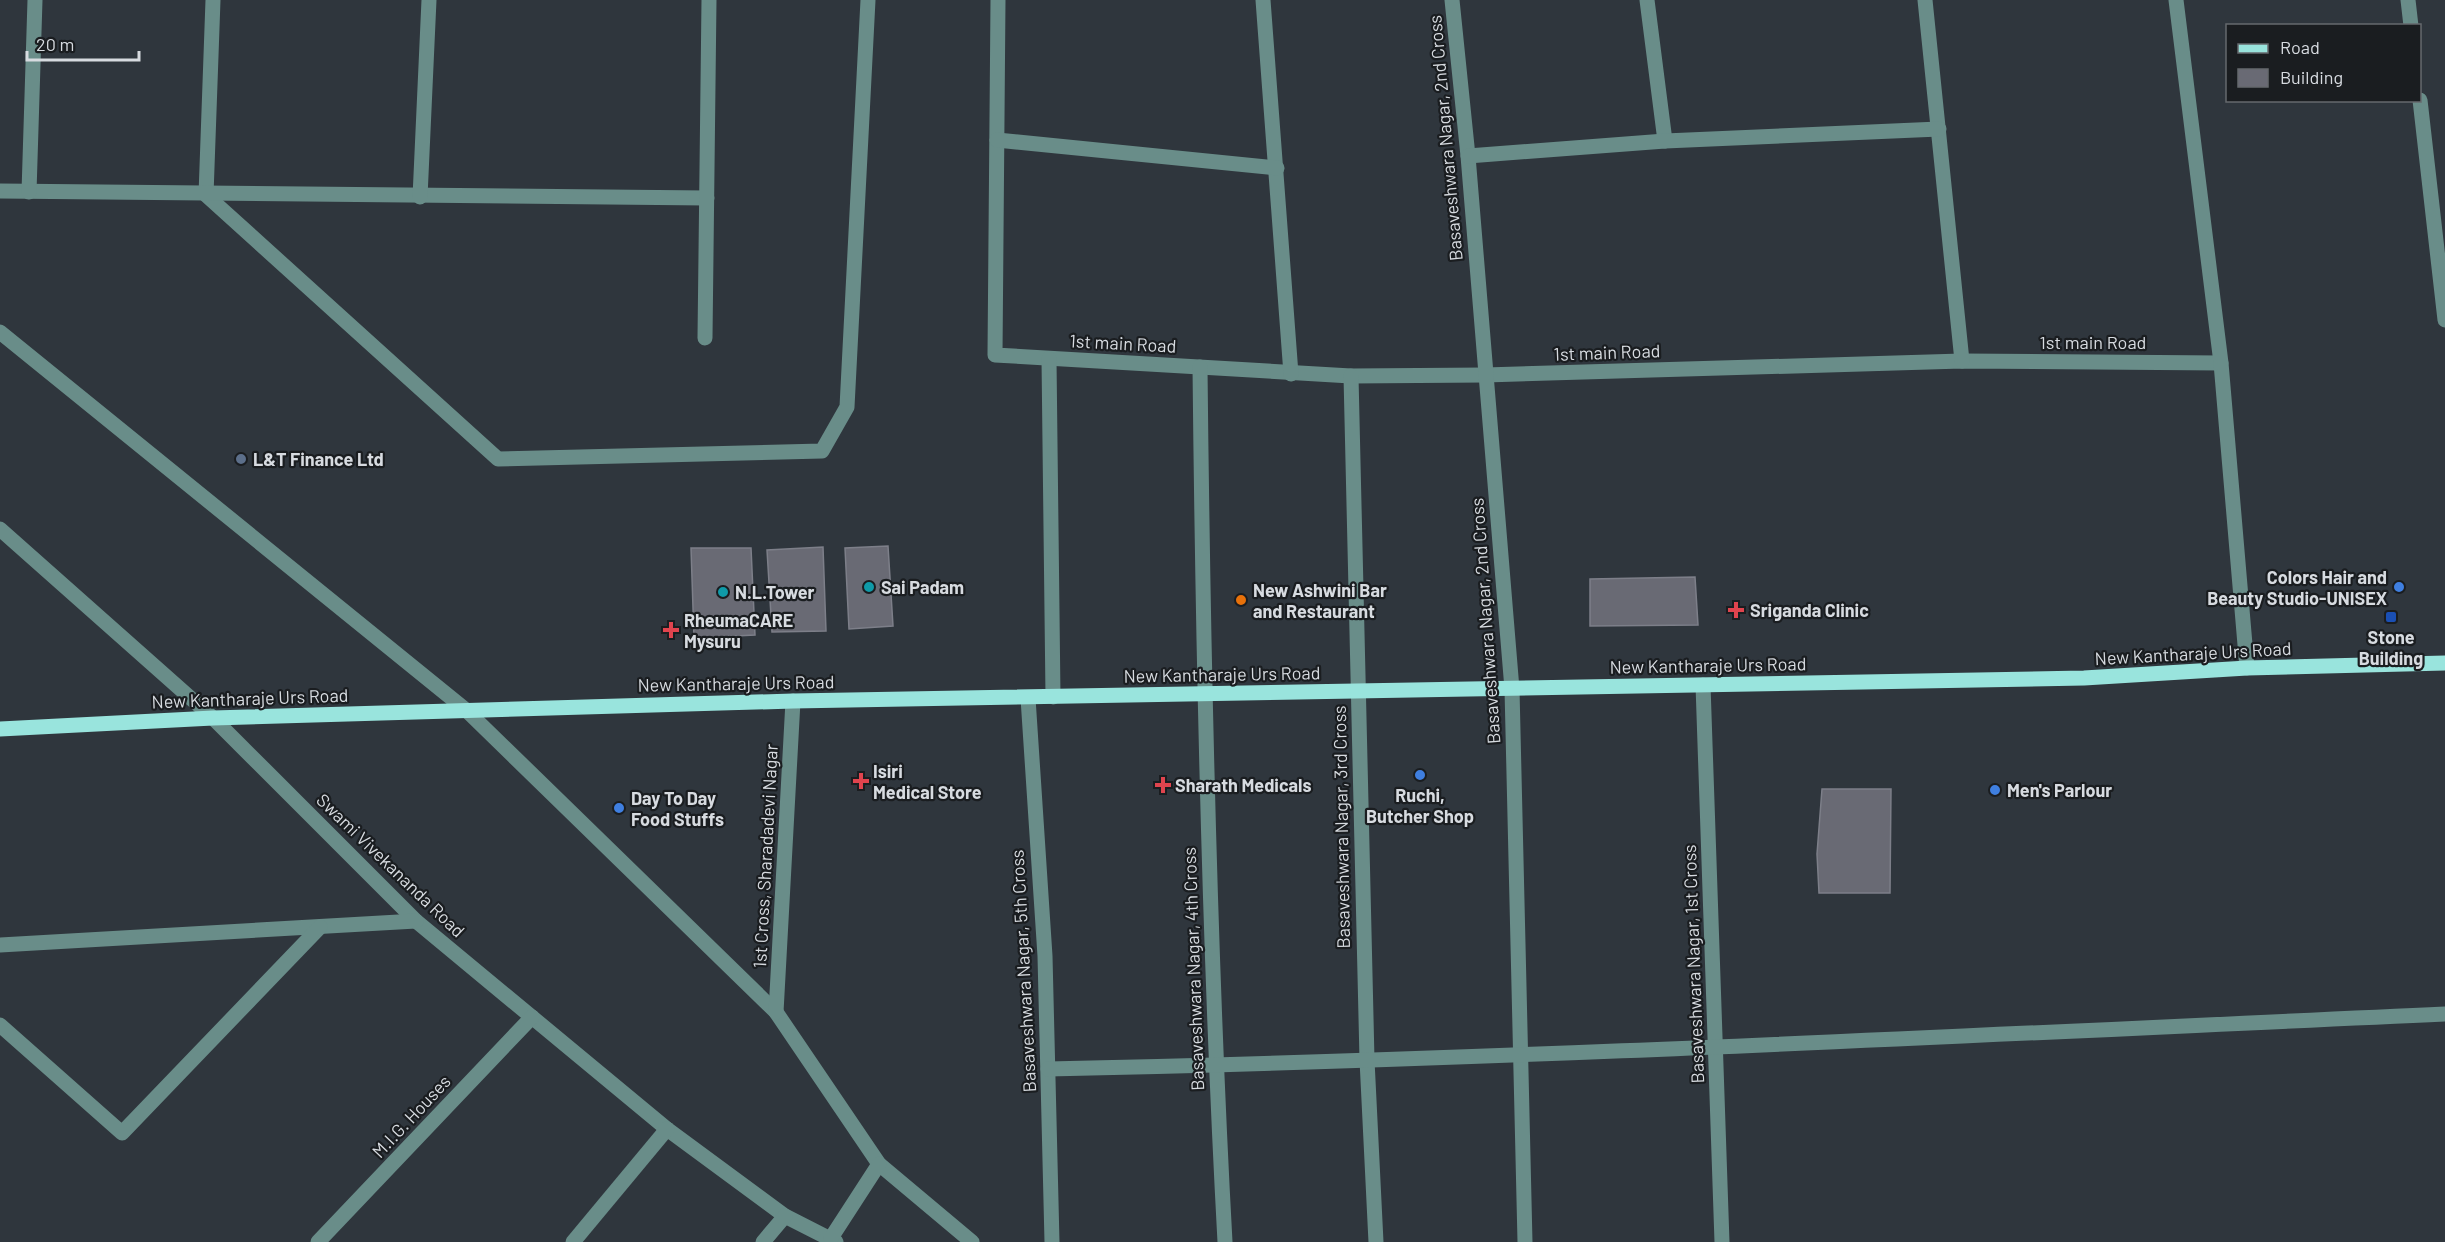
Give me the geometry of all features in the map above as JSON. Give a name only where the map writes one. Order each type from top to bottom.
[{"type":"main road","name":"New Kantharaje Urs Road","points":[[0,729],[213,718],[793,701],[2084,678],[2247,668],[2445,663]]},
{"type":"street","points":[[29,192],[35,0]]},
{"type":"street","points":[[213,0],[206,195],[498,459],[822,451],[847,407],[868,0]]},
{"type":"street","points":[[420,197],[429,0]]},
{"type":"street","points":[[705,338],[709,0]]},
{"type":"street","points":[[998,0],[997,140],[1277,168]]},
{"type":"street","points":[[1263,0],[1291,374]]},
{"type":"street","name":"Basaveshwara Nagar, 2nd Cross","points":[[1452,0],[1468,156],[1512,689],[1525,1242]]},
{"type":"street","points":[[1647,0],[1665,141]]},
{"type":"street","points":[[1925,0],[1962,361]]},
{"type":"street","points":[[2176,0],[2221,363],[2247,668]]},
{"type":"street","points":[[2408,0],[2411,24]]},
{"type":"street","points":[[2420,102],[2445,320]]},
{"type":"street","points":[[1468,156],[1665,141],[1939,129]]},
{"type":"street","name":"1st main Road","points":[[997,140],[995,355],[1351,376],[1485,375],[1962,361],[2221,363]]},
{"type":"street","points":[[0,191],[206,195],[707,198]]},
{"type":"street","points":[[0,332],[466,710],[776,1012],[879,1164],[972,1242]]},
{"type":"street","points":[[1048,359],[1053,697]]},
{"type":"street","name":"Basaveshwara Nagar, 4th Cross","points":[[1200,367],[1203,694],[1215,1066],[1225,1242]]},
{"type":"street","name":"Basaveshwara Nagar, 3rd Cross","points":[[1351,376],[1367,1060],[1376,1242]]},
{"type":"street","name":"Swami Vivekananda Road","points":[[1,531],[213,718],[416,921],[667,1129],[785,1216],[833,1240]]},
{"type":"street","name":"Basaveshwara Nagar, 1st Cross","points":[[1703,685],[1722,1242]]},
{"type":"street","name":"Basaveshwara Nagar, 5th Cross","points":[[1028,698],[1045,956],[1052,1242]]},
{"type":"street","name":"1st Cross, Sharadadevi Nagar","points":[[776,1012],[793,701]]},
{"type":"street","points":[[0,945],[416,921]]},
{"type":"street","points":[[0,1025],[122,1133],[320,927]]},
{"type":"street","points":[[1048,1069],[1215,1066],[1715,1047],[2445,1014]]},
{"type":"street","name":"M.I.G. Houses","points":[[318,1242],[532,1017]]},
{"type":"street","points":[[573,1242],[667,1129]]},
{"type":"street","points":[[833,1240],[879,1164]]},
{"type":"street","points":[[763,1242],[785,1216]]},
{"type":"building","name":"Sai Padam","points":[[888,546],[893,626],[849,629],[845,548]]},
{"type":"building","points":[[823,547],[826,631],[772,632],[767,550]]},
{"type":"building","name":"N.L.Tower","points":[[691,548],[751,548],[755,635],[694,638]]},
{"type":"building","points":[[1695,577],[1698,625],[1590,626],[1590,579]]},
{"type":"building","points":[[1822,789],[1891,789],[1890,893],[1819,893],[1817,854]]},
{"type":"place","name":"L&T Finance Ltd","points":[[241,459]]},
{"type":"place","name":"Sai Padam","points":[[869,587]]},
{"type":"place","name":"Colors Hair and Beauty Studio-UNISEX","points":[[2399,587]]},
{"type":"place","name":"N.L.Tower","points":[[723,592]]},
{"type":"place","name":"New Ashwini Bar and Restaurant","points":[[1241,600]]},
{"type":"place","name":"Sriganda Clinic","points":[[1736,610]]},
{"type":"place","name":"Stone Building","points":[[2391,617]]},
{"type":"place","name":"RheumaCARE Mysuru","points":[[671,630]]},
{"type":"place","name":"Ruchi, Butcher Shop","points":[[1420,775]]},
{"type":"place","name":"Isiri Medical Store","points":[[861,781]]},
{"type":"place","name":"Sharath Medicals","points":[[1163,785]]},
{"type":"place","name":"Men's Parlour","points":[[1995,790]]},
{"type":"place","name":"Day To Day Food Stuffs","points":[[619,808]]}]
